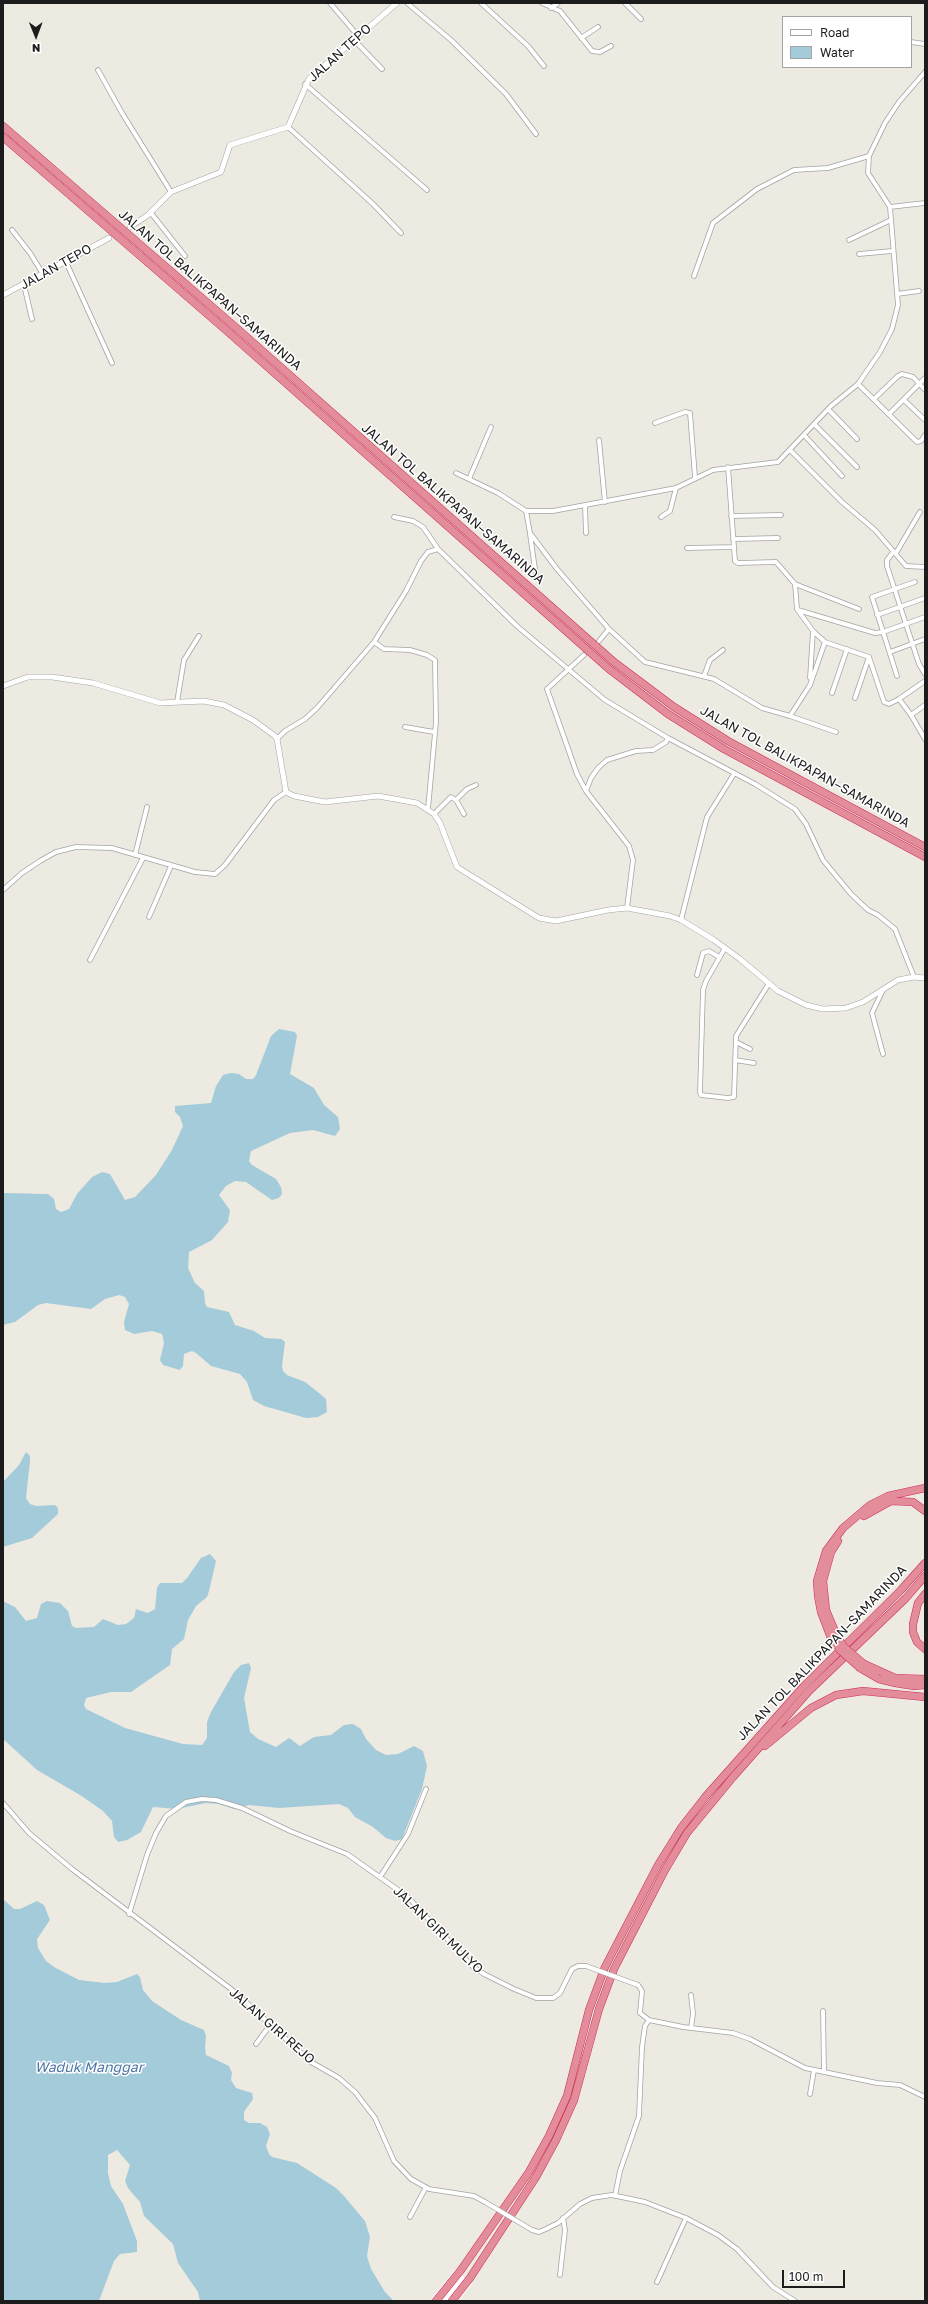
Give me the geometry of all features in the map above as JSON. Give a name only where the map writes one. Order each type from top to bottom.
[{"type":"highway","name":"JALAN TOL BALIKPAPAN–SAMARINDA","points":[[3,126],[227,320],[614,662],[674,707],[728,741],[925,847]]},
{"type":"highway","name":"JALAN TOL BALIKPAPAN–SAMARINDA","points":[[3,137],[222,326],[609,669],[668,714],[724,749],[925,857]]},
{"type":"highway","points":[[925,1488],[888,1496],[870,1506],[843,1528],[826,1551],[817,1581],[821,1612],[834,1637],[862,1666],[879,1679],[914,1686],[925,1685]]},
{"type":"highway","points":[[834,1637],[826,1610],[823,1588],[826,1567],[837,1542],[858,1520],[891,1501],[913,1502],[925,1510]]},
{"type":"highway","name":"JALAN TOL BALIKPAPAN–SAMARINDA","points":[[436,2301],[461,2270],[529,2172],[549,2136],[567,2096],[589,2010],[605,1967],[658,1865],[681,1828],[706,1796],[804,1686],[901,1590],[925,1563]]},
{"type":"highway","name":"JALAN TOL BALIKPAPAN–SAMARINDA","points":[[452,2301],[470,2278],[536,2177],[556,2140],[574,2100],[599,2009],[614,1968],[636,1924],[687,1833],[732,1777],[809,1691],[906,1598],[925,1576]]},
{"type":"highway","points":[[925,1594],[918,1603],[912,1624],[917,1642],[925,1649]]},
{"type":"highway","points":[[862,1666],[895,1678],[925,1679]]},
{"type":"highway","points":[[732,1777],[786,1726],[811,1708],[836,1695],[863,1691],[925,1697]]},
{"type":"street","name":"JALAN TEPO","points":[[288,127],[297,111],[306,84],[313,75],[397,3]]},
{"type":"street","points":[[407,3],[451,40],[506,94],[536,134]]},
{"type":"street","points":[[481,3],[528,46],[544,66]]},
{"type":"street","points":[[542,3],[560,12],[592,51],[600,52],[611,46]]},
{"type":"street","points":[[551,8],[558,3]]},
{"type":"street","points":[[625,3],[641,19]]},
{"type":"street","points":[[332,5],[359,37]]},
{"type":"street","points":[[581,38],[598,27]]},
{"type":"street","points":[[354,41],[382,69]]},
{"type":"street","points":[[912,42],[925,44]]},
{"type":"street","points":[[98,70],[134,133],[171,192]]},
{"type":"street","points":[[456,473],[498,493],[526,511],[563,511],[676,488],[695,477],[713,470],[728,467],[773,464],[790,450],[828,409],[858,384],[880,352],[892,329],[898,311],[892,251],[890,207],[868,173],[868,156],[885,123],[899,102],[925,72]]},
{"type":"street","points":[[306,84],[427,190]]},
{"type":"street","points":[[130,227],[151,213],[171,192],[221,172],[230,145],[288,127],[373,204],[401,233]]},
{"type":"street","points":[[694,276],[713,223],[757,189],[794,170],[828,168],[868,156]]},
{"type":"street","points":[[890,207],[925,204]]},
{"type":"street","points":[[151,213],[185,256]]},
{"type":"street","points":[[849,240],[891,220]]},
{"type":"street","points":[[12,230],[30,253],[43,274]]},
{"type":"street","name":"JALAN TEPO","points":[[3,295],[110,238]]},
{"type":"street","points":[[859,254],[892,251]]},
{"type":"street","points":[[66,262],[112,363]]},
{"type":"street","points":[[24,285],[32,319]]},
{"type":"street","points":[[897,294],[919,290]]},
{"type":"street","points":[[874,399],[902,374],[910,375],[925,390]]},
{"type":"street","points":[[889,414],[925,378]]},
{"type":"street","points":[[858,384],[917,442],[921,441],[925,435]]},
{"type":"street","points":[[904,400],[925,420]]},
{"type":"street","points":[[828,409],[857,439]]},
{"type":"street","points":[[655,423],[685,412],[690,413],[695,477]]},
{"type":"street","points":[[814,424],[857,467]]},
{"type":"street","points":[[469,479],[491,427]]},
{"type":"street","points":[[804,435],[842,476]]},
{"type":"street","points":[[599,440],[605,502]]},
{"type":"street","points":[[790,450],[895,552],[906,566],[925,567]]},
{"type":"street","points":[[728,467],[736,562],[775,561],[795,584],[859,609]]},
{"type":"street","points":[[661,517],[670,511],[676,488]]},
{"type":"street","points":[[585,506],[586,533]]},
{"type":"street","points":[[526,511],[536,576]]},
{"type":"street","points":[[920,512],[895,552],[887,561],[919,664],[925,674]]},
{"type":"street","points":[[731,516],[781,515]]},
{"type":"street","points":[[394,517],[414,521],[423,527],[438,548],[518,627],[605,700],[668,738],[755,784],[795,809],[806,824],[823,860],[843,885],[868,910],[878,915],[895,929],[914,977]]},
{"type":"street","points":[[530,533],[557,569],[609,630],[645,662],[714,679],[762,708],[836,732]]},
{"type":"street","points":[[733,539],[778,538]]},
{"type":"street","points":[[687,548],[734,547]]},
{"type":"street","points":[[277,739],[285,731],[305,719],[317,708],[374,642],[421,562],[428,552],[438,548]]},
{"type":"street","points":[[897,676],[872,600],[873,595],[915,582]]},
{"type":"street","points":[[795,584],[797,609],[813,631],[825,642],[869,658],[884,702],[889,704],[899,699],[925,681]]},
{"type":"street","points":[[877,615],[925,598]]},
{"type":"street","points":[[797,609],[867,632],[883,632],[925,617]]},
{"type":"street","points":[[598,641],[609,630]]},
{"type":"street","points":[[810,685],[813,631]]},
{"type":"street","points":[[177,702],[184,660],[199,636]]},
{"type":"street","points":[[890,652],[925,639]]},
{"type":"street","points":[[374,642],[384,649],[410,650],[427,655],[435,660],[434,732],[428,810]]},
{"type":"street","points":[[790,716],[810,685],[825,642]]},
{"type":"street","points":[[832,693],[847,649]]},
{"type":"street","points":[[704,676],[710,660],[723,650]]},
{"type":"street","points":[[584,655],[547,689],[577,774],[586,791],[630,846],[633,860],[627,908]]},
{"type":"street","points":[[855,698],[869,658]]},
{"type":"street","points":[[919,664],[925,660]]},
{"type":"street","points":[[3,686],[25,678],[52,677],[92,683],[156,702],[204,701],[220,704],[263,726],[277,739],[286,792]]},
{"type":"street","points":[[899,699],[911,715],[925,739]]},
{"type":"street","points":[[911,715],[925,704]]},
{"type":"street","points":[[405,726],[434,732]]},
{"type":"street","points":[[586,791],[591,778],[598,768],[607,760],[636,750],[654,750],[666,742],[668,738]]},
{"type":"street","points":[[681,920],[707,817],[734,774]]},
{"type":"street","points":[[456,800],[467,789],[476,785]]},
{"type":"street","points":[[286,792],[301,798],[325,802],[382,796],[412,802],[434,814],[443,829],[450,852],[457,867],[539,918],[556,921],[608,910],[627,908],[654,912],[681,920],[740,959],[768,985],[784,995],[806,1005],[831,1009],[853,1006],[898,980],[914,977],[925,978]]},
{"type":"street","points":[[3,890],[22,873],[40,861],[66,848],[102,847],[208,875],[218,872],[274,800],[286,792]]},
{"type":"street","points":[[434,814],[449,797],[456,800],[464,814]]},
{"type":"street","points":[[135,855],[147,807]]},
{"type":"street","points":[[90,960],[143,858]]},
{"type":"street","points":[[149,917],[171,866]]},
{"type":"street","points":[[725,948],[704,986],[701,1095],[728,1098],[734,1097],[737,1034],[768,985]]},
{"type":"street","points":[[697,975],[703,953],[709,952],[719,957]]},
{"type":"street","points":[[883,990],[872,1013],[883,1054]]},
{"type":"street","points":[[736,1042],[750,1049]]},
{"type":"street","points":[[735,1060],[754,1063]]},
{"type":"street","points":[[380,1877],[408,1834],[426,1789]]},
{"type":"street","name":"JALAN GIRI MULYO","points":[[129,1914],[156,1833],[166,1816],[184,1803],[202,1799],[224,1802],[246,1809],[290,1831],[344,1852],[415,1904],[472,1966],[484,1974],[536,1998],[553,1998],[560,1993],[572,1969],[578,1966],[586,1966],[638,1985],[642,1991],[640,2013],[649,2020]]},
{"type":"street","name":"JALAN GIRI REJO","points":[[3,1803],[29,1833],[129,1914],[234,1992],[271,2024],[284,2039],[310,2062],[339,2078],[355,2092],[375,2118],[394,2161],[411,2179],[426,2188],[440,2192],[474,2196],[532,2230],[544,2231],[587,2200],[599,2196],[615,2196],[645,2202],[686,2218],[731,2244],[773,2287],[795,2301]]},
{"type":"street","points":[[691,2028],[693,2014],[692,1995]]},
{"type":"street","points":[[822,2011],[824,2072]]},
{"type":"street","points":[[615,2196],[620,2171],[639,2116],[643,2037],[649,2020],[741,2035],[796,2065],[877,2083],[900,2085],[925,2097]]},
{"type":"street","points":[[256,2044],[271,2024]]},
{"type":"street","points":[[810,2094],[814,2070]]},
{"type":"street","points":[[410,2217],[426,2188]]},
{"type":"street","points":[[560,2276],[565,2230],[563,2218]]},
{"type":"street","points":[[657,2282],[686,2218]]},
{"type":"water","points":[[279,1029],[295,1032],[297,1036],[290,1074],[314,1088],[324,1105],[338,1117],[340,1129],[335,1136],[313,1130],[290,1133],[251,1151],[249,1161],[252,1165],[276,1179],[281,1187],[282,1194],[279,1198],[272,1200],[246,1182],[235,1181],[226,1186],[219,1195],[230,1210],[228,1222],[212,1240],[189,1252],[188,1268],[195,1283],[204,1291],[205,1303],[207,1307],[229,1312],[235,1325],[254,1331],[265,1338],[281,1339],[285,1342],[282,1366],[283,1371],[287,1375],[305,1382],[326,1399],[327,1412],[318,1417],[306,1418],[264,1406],[253,1400],[247,1382],[240,1374],[211,1366],[192,1351],[184,1354],[183,1366],[180,1370],[163,1365],[160,1360],[164,1343],[162,1334],[152,1331],[134,1334],[125,1330],[124,1322],[129,1304],[125,1297],[119,1295],[105,1299],[91,1309],[46,1303],[38,1305],[15,1322],[3,1325],[3,1193],[48,1194],[54,1199],[56,1209],[61,1212],[69,1209],[77,1194],[92,1177],[102,1172],[110,1174],[125,1200],[135,1197],[156,1175],[172,1150],[183,1126],[180,1117],[175,1112],[175,1106],[211,1103],[216,1086],[223,1075],[231,1073],[239,1074],[246,1079],[253,1079],[256,1075],[271,1036]]},
{"type":"water","points":[[26,1452],[30,1456],[30,1461],[26,1498],[30,1504],[36,1506],[55,1505],[58,1508],[58,1514],[32,1538],[3,1547],[3,1482],[19,1465]]},
{"type":"water","points":[[210,1554],[216,1561],[207,1597],[196,1606],[188,1620],[184,1639],[172,1649],[170,1665],[131,1692],[111,1692],[86,1698],[84,1705],[86,1709],[125,1728],[183,1744],[202,1745],[207,1738],[207,1722],[211,1712],[234,1672],[241,1665],[249,1663],[251,1668],[244,1698],[250,1732],[258,1739],[276,1747],[289,1738],[300,1746],[314,1737],[331,1735],[344,1725],[353,1724],[361,1729],[366,1739],[376,1750],[386,1755],[398,1754],[414,1746],[423,1751],[427,1766],[422,1789],[402,1839],[395,1841],[386,1838],[373,1827],[355,1817],[348,1808],[339,1804],[279,1808],[249,1805],[234,1809],[219,1804],[206,1803],[177,1809],[153,1807],[141,1832],[127,1840],[118,1842],[114,1837],[112,1821],[103,1811],[80,1795],[37,1770],[3,1739],[3,1601],[15,1607],[26,1621],[37,1618],[41,1604],[47,1601],[60,1603],[68,1611],[72,1626],[76,1628],[94,1627],[103,1619],[118,1625],[126,1624],[134,1618],[136,1609],[148,1613],[155,1609],[157,1588],[160,1583],[182,1583],[201,1558]]},
{"type":"water","name":"Waduk Manggar","points":[[3,1899],[14,1909],[20,1909],[37,1901],[44,1905],[50,1920],[37,1939],[38,1948],[46,1961],[54,1967],[79,1980],[105,1983],[117,1982],[137,1974],[140,1977],[143,1990],[152,2001],[181,2020],[204,2030],[206,2036],[206,2055],[229,2066],[232,2073],[231,2080],[236,2088],[252,2093],[253,2099],[244,2112],[244,2120],[249,2123],[260,2123],[267,2127],[270,2134],[266,2146],[269,2154],[272,2157],[297,2163],[336,2188],[365,2221],[370,2237],[367,2256],[371,2269],[385,2292],[394,2301],[200,2301],[198,2292],[178,2263],[173,2244],[144,2216],[140,2202],[128,2188],[125,2181],[130,2165],[117,2150],[108,2155],[108,2173],[111,2186],[123,2204],[137,2241],[137,2252],[120,2254],[114,2261],[99,2301],[3,2301]]},
{"type":"pier","points":[[455,2270],[472,2284],[458,2301],[430,2301]]}]
